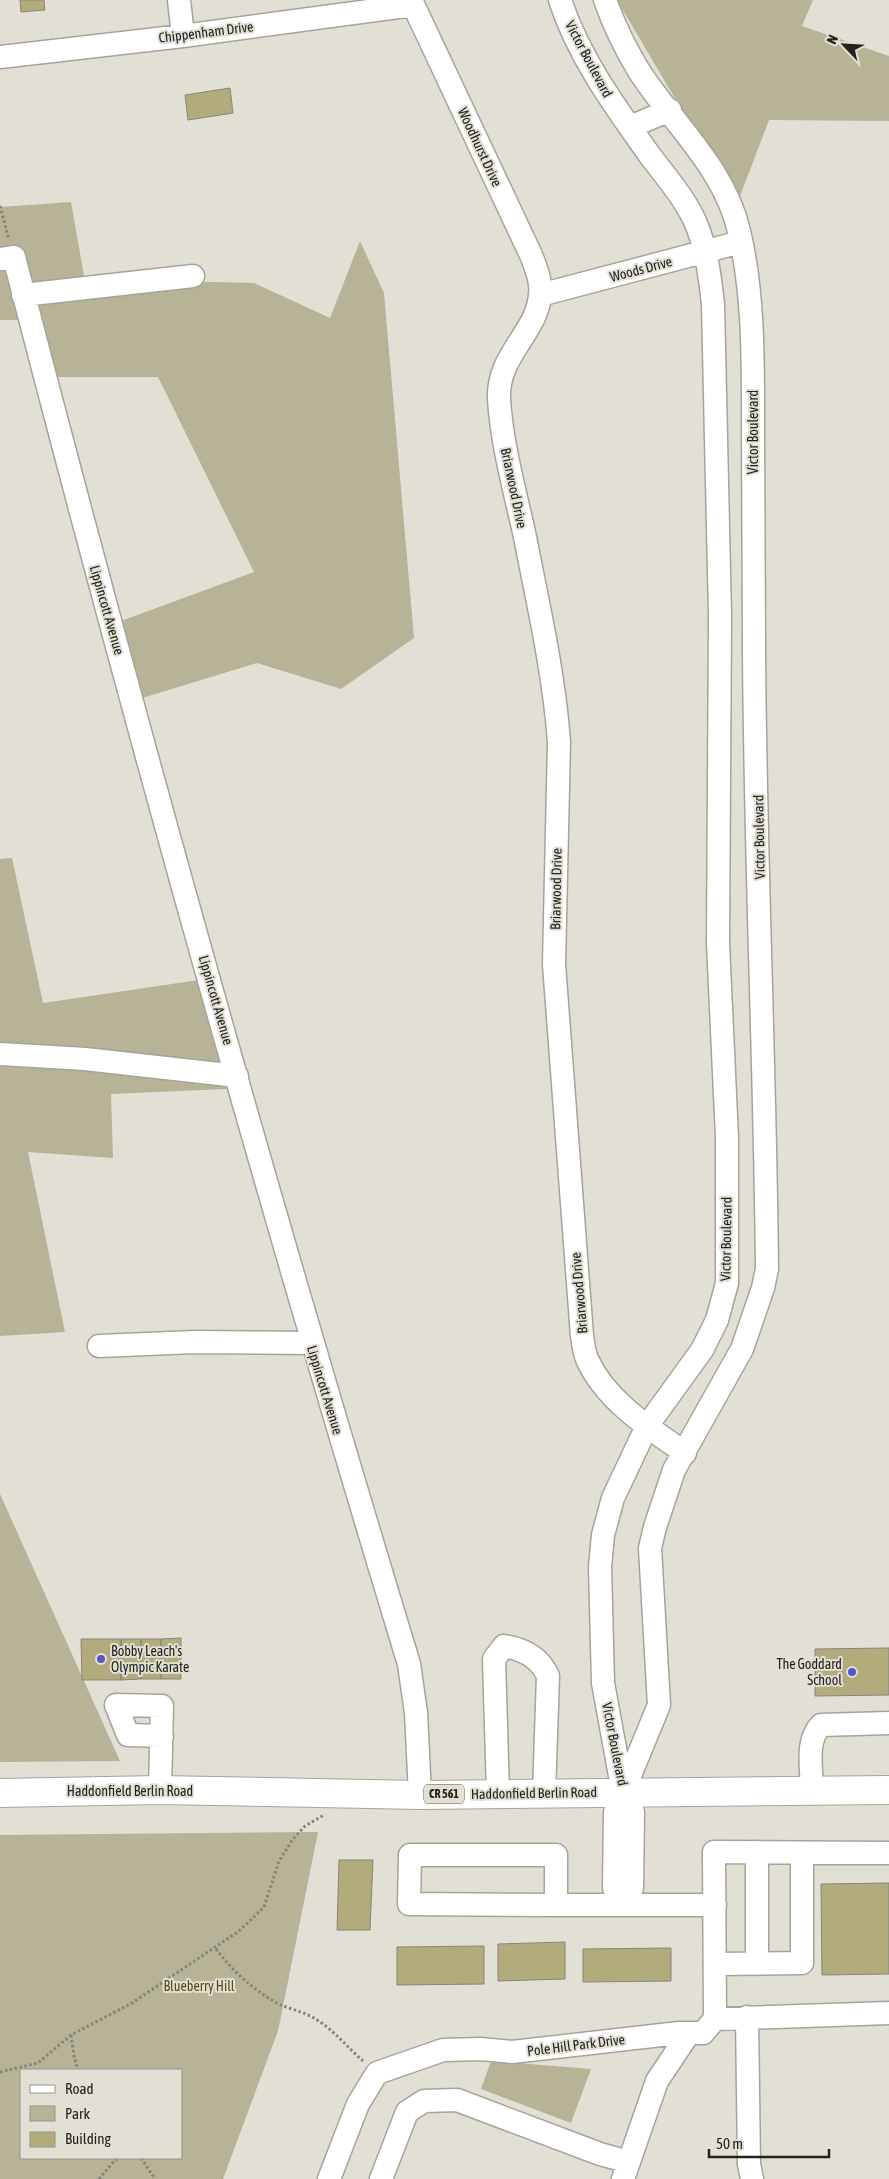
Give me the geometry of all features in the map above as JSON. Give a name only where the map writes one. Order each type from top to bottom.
[{"type":"main road","name":"Haddonfield Berlin Road","points":[[0,1793],[160,1790],[498,1794],[889,1790]]},
{"type":"street","points":[[179,0],[183,36]]},
{"type":"street","name":"Victor Boulevard","points":[[560,0],[588,63],[604,91],[683,200],[697,225],[705,252],[712,304],[720,607],[718,943],[727,1138],[727,1283],[717,1320],[702,1350],[646,1426],[613,1498],[603,1535],[600,1567],[603,1683],[623,1792]]},
{"type":"street","name":"Victor Boulevard","points":[[605,0],[618,35],[640,73],[670,110],[712,168],[722,186],[739,230],[748,294],[753,360],[754,651],[765,1088],[767,1269],[763,1288],[742,1349],[674,1470],[654,1527],[650,1548],[660,1705],[623,1792]]},
{"type":"street","name":"Chippenham Drive","points":[[0,56],[183,36],[412,2]]},
{"type":"street","name":"Woodhurst Drive","points":[[412,2],[532,255],[539,279],[540,296]]},
{"type":"street","points":[[630,127],[670,110]]},
{"type":"street","name":"Woods Drive","points":[[540,296],[741,242]]},
{"type":"street","name":"Lippincott Avenue","points":[[7,258],[23,295],[90,548],[311,1343],[409,1664],[416,1713],[420,1794]]},
{"type":"street","points":[[23,295],[193,276]]},
{"type":"street","name":"Briarwood Drive","points":[[540,296],[535,314],[509,356],[501,378],[499,397],[504,444],[525,536],[556,707],[559,742],[554,964],[582,1336],[587,1358],[597,1376],[610,1392],[646,1426],[684,1453]]},
{"type":"street","points":[[0,1054],[85,1059],[237,1076]]},
{"type":"street","points":[[99,1346],[195,1342],[311,1343]]},
{"type":"street","points":[[498,1794],[494,1659],[504,1646],[517,1648],[526,1653],[543,1665],[548,1676],[544,1793]]},
{"type":"street","points":[[812,1791],[812,1743],[814,1734],[822,1725],[889,1724]]},
{"type":"street","points":[[160,1790],[162,1736]]},
{"type":"street","points":[[622,1905],[614,1888],[614,1878],[615,1812],[623,1792]]},
{"type":"street","points":[[889,1853],[714,1852],[715,2019],[889,2013]]},
{"type":"street","points":[[757,1852],[758,1964]]},
{"type":"street","points":[[715,1964],[802,1963],[802,1853]]},
{"type":"street","points":[[556,1905],[556,1855],[410,1855],[409,1904],[556,1905],[715,1905]]},
{"type":"street","points":[[747,2017],[749,2164],[752,2179]]},
{"type":"street","name":"Pole Hill Park Drive","points":[[377,2073],[442,2050],[481,2049],[512,2052],[703,2033],[715,2019]]},
{"type":"street","points":[[381,2179],[407,2112],[424,2101],[457,2100],[600,2154],[626,2171],[657,2081],[689,2033]]},
{"type":"street","points":[[329,2179],[358,2104],[377,2073]]},
{"type":"path","points":[[0,206],[7,258]]},
{"type":"path","points":[[0,2072],[38,2063],[71,2035],[132,2003],[216,1949],[239,1931],[264,1908],[279,1861],[292,1839],[305,1826],[327,1814]]},
{"type":"path","points":[[216,1949],[232,1970],[256,1989],[276,2002],[320,2022],[377,2073]]},
{"type":"path","points":[[71,2035],[78,2069]]},
{"type":"path","points":[[99,2179],[118,2159]]},
{"type":"path","points":[[142,2159],[155,2179]]},
{"type":"green space","points":[[617,0],[813,0],[802,26],[889,56],[889,121],[769,120],[737,204]]},
{"type":"green space","points":[[71,202],[86,287],[168,281],[254,283],[330,318],[360,241],[384,293],[414,638],[341,689],[257,663],[139,699],[113,624],[254,572],[158,377],[41,377],[29,320],[0,320],[0,207]]},
{"type":"green space","points":[[12,858],[43,1003],[219,977],[250,1088],[111,1094],[113,1158],[28,1152],[65,1332],[0,1336],[0,859]]},
{"type":"green space","points":[[0,1494],[120,1761],[0,1762]]},
{"type":"green space","name":"Blueberry Hill","points":[[318,1832],[278,2031],[223,2179],[0,2179],[0,1835]]},
{"type":"green space","points":[[491,2061],[591,2069],[571,2123],[481,2089]]},
{"type":"building","points":[[20,0],[44,0],[45,10],[21,12]]},
{"type":"building","points":[[230,88],[233,113],[188,120],[185,95]]},
{"type":"building","points":[[181,1638],[181,1679],[161,1679],[161,1639]]},
{"type":"building","name":"Bobby Leach's Olympic Karate","points":[[81,1639],[121,1639],[121,1680],[82,1680]]},
{"type":"building","points":[[121,1639],[141,1639],[141,1679],[121,1680]]},
{"type":"building","points":[[141,1639],[161,1639],[161,1679],[141,1679]]},
{"type":"building","name":"The Goddard School","points":[[889,1648],[889,1695],[815,1696],[815,1649]]},
{"type":"building","points":[[339,1860],[373,1860],[370,1930],[337,1930]]},
{"type":"building","points":[[889,1883],[889,1974],[822,1975],[821,1884]]},
{"type":"building","points":[[565,1942],[565,1979],[498,1981],[498,1944]]},
{"type":"building","points":[[484,1946],[484,1984],[397,1985],[397,1947]]},
{"type":"building","points":[[671,1948],[671,1981],[583,1982],[583,1949]]},
{"type":"place","name":"Bobby Leach's Olympic Karate","points":[[101,1659]]},
{"type":"place","name":"The Goddard School","points":[[852,1672]]}]
